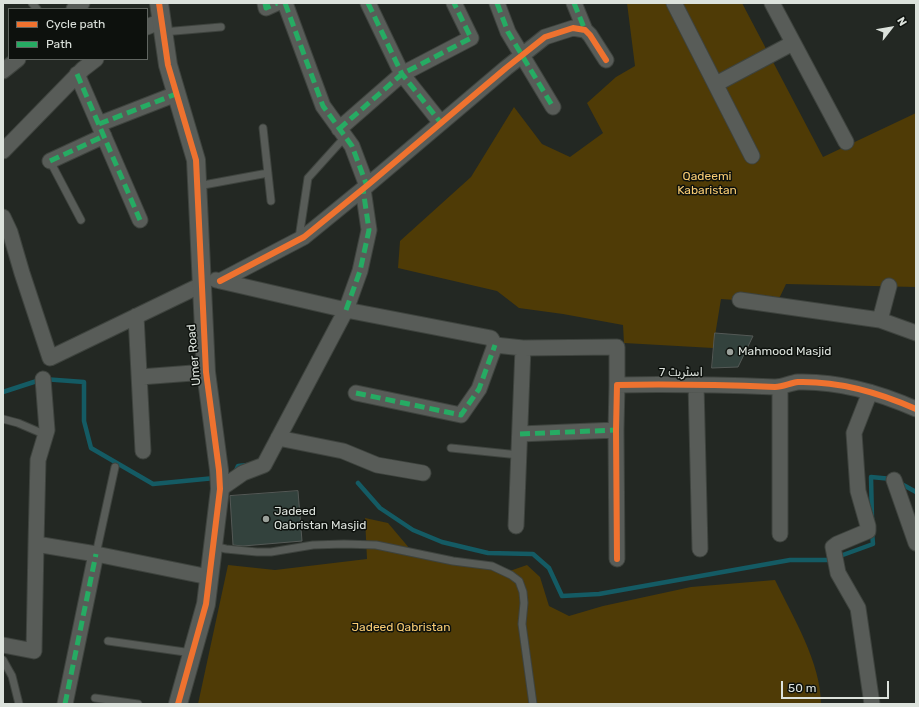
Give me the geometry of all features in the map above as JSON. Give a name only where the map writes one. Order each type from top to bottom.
[{"type":"street","name":"Umer Road","points":[[158,3],[157,27],[196,160],[200,281],[206,372],[219,470],[220,489],[206,604],[178,704]]},
{"type":"street","points":[[265,3],[266,8],[277,3]]},
{"type":"street","points":[[220,489],[244,473],[264,465],[346,310],[360,271],[369,230],[365,187],[352,146],[323,106],[285,3]]},
{"type":"street","points":[[368,3],[402,74],[441,123]]},
{"type":"street","points":[[342,133],[402,74],[471,38],[454,3]]},
{"type":"street","points":[[497,3],[508,32],[553,107]]},
{"type":"street","points":[[574,3],[585,30],[590,35],[606,60]]},
{"type":"street","points":[[674,3],[752,156]]},
{"type":"street","points":[[772,3],[846,142]]},
{"type":"street","points":[[220,281],[304,237],[545,37],[573,28],[585,30]]},
{"type":"street","points":[[716,84],[793,43]]},
{"type":"street","points":[[3,151],[77,74],[95,60]]},
{"type":"street","points":[[77,74],[140,220]]},
{"type":"street","points":[[50,161],[101,130],[176,94]]},
{"type":"street","points":[[3,216],[10,232],[50,358],[136,316],[200,281],[220,281],[346,310],[491,338],[495,345],[479,389],[461,416],[356,393]]},
{"type":"street","points":[[880,320],[889,286]]},
{"type":"street","points":[[740,300],[880,320],[916,332]]},
{"type":"street","points":[[136,316],[144,451]]},
{"type":"street","points":[[495,345],[523,348],[617,347],[617,559]]},
{"type":"street","points":[[516,526],[523,348]]},
{"type":"street","points":[[140,377],[206,372]]},
{"type":"street","points":[[3,645],[34,650],[38,460],[47,430],[43,379]]},
{"type":"street","name":"اسٹریٹ 7","points":[[617,385],[696,384],[780,387],[797,382],[837,385],[870,392],[916,409]]},
{"type":"street","points":[[696,384],[700,549]]},
{"type":"street","points":[[780,387],[780,534]]},
{"type":"street","points":[[870,392],[854,433],[858,491],[868,526],[868,531],[833,547],[838,573],[858,608],[872,704]]},
{"type":"street","points":[[520,434],[616,430]]},
{"type":"street","points":[[278,438],[342,451],[377,465],[423,473]]},
{"type":"street","points":[[894,480],[916,543]]},
{"type":"street","points":[[36,544],[96,554],[209,577]]},
{"type":"street","points":[[65,704],[96,554]]},
{"type":"lane","points":[[157,27],[221,27]]},
{"type":"lane","points":[[263,128],[271,201]]},
{"type":"lane","points":[[299,239],[308,178],[342,133]]},
{"type":"lane","points":[[50,161],[81,220]]},
{"type":"lane","points":[[197,187],[268,173]]},
{"type":"lane","points":[[3,419],[18,423],[46,435]]},
{"type":"lane","points":[[451,448],[519,455]]},
{"type":"lane","points":[[96,554],[115,467]]},
{"type":"lane","points":[[212,546],[226,549],[271,552],[313,545],[376,545],[453,561],[492,566],[511,574],[519,582],[523,592],[524,603],[522,624],[533,704]]},
{"type":"lane","points":[[108,641],[192,653]]},
{"type":"lane","points":[[3,660],[12,676],[19,704]]},
{"type":"lane","points":[[95,698],[138,704]]},
{"type":"green space","name":"Qadeemi Kabaristan","points":[[627,3],[742,3],[823,157],[916,113],[916,287],[786,284],[777,303],[721,299],[713,348],[624,343],[623,325],[519,308],[497,291],[398,268],[400,241],[471,177],[514,107],[542,144],[570,157],[603,133],[587,103],[616,77],[635,66]]},
{"type":"green space","name":"Jadeed Qabristan","points":[[365,518],[388,523],[410,549],[504,573],[527,565],[540,577],[549,606],[569,616],[603,606],[691,587],[775,580],[805,640],[820,688],[821,704],[198,704],[228,565],[275,570],[367,559]]},
{"type":"building","name":"Mahmood Masjid","points":[[715,333],[753,336],[738,367],[712,368]]},
{"type":"building","name":"Jadeed Qabristan Masjid","points":[[298,491],[302,541],[243,546],[233,545],[230,496]]},
{"type":"waterway","points":[[3,392],[43,379],[84,382],[84,421],[91,448],[153,484],[215,478]]},
{"type":"waterway","points":[[235,473],[238,466],[247,465]]},
{"type":"waterway","points":[[872,519],[871,477],[892,479]]},
{"type":"waterway","points":[[898,482],[916,492]]},
{"type":"waterway","points":[[358,483],[380,508],[413,530],[442,542],[488,553],[533,554],[549,568],[562,596],[599,594],[790,560],[829,560],[873,544],[872,532]]},
{"type":"marked path","points":[[265,3],[266,8],[277,3]]},
{"type":"marked path","points":[[285,3],[323,106],[352,146],[367,186]]},
{"type":"marked path","points":[[368,3],[402,74],[441,123]]},
{"type":"marked path","points":[[339,129],[402,74],[471,38],[454,3]]},
{"type":"marked path","points":[[497,3],[508,32],[553,107]]},
{"type":"marked path","points":[[574,3],[585,30]]},
{"type":"marked path","points":[[77,74],[140,220]]},
{"type":"marked path","points":[[99,124],[176,94]]},
{"type":"marked path","points":[[50,161],[104,136]]},
{"type":"marked path","points":[[346,310],[360,271],[369,230],[363,189]]},
{"type":"marked path","points":[[356,393],[461,415],[479,389],[495,345]]},
{"type":"marked path","points":[[520,434],[616,430]]},
{"type":"marked path","points":[[65,704],[96,554]]},
{"type":"cycle path","points":[[159,3],[168,65],[196,160],[206,372],[219,470],[220,489],[206,604],[178,704]]},
{"type":"cycle path","points":[[220,281],[304,237],[545,37],[573,28],[585,30],[590,35],[606,60]]},
{"type":"cycle path","points":[[617,559],[617,385],[775,387],[798,382],[813,382],[858,389],[888,398],[916,409]]},
{"type":"place","name":"Mahmood Masjid","points":[[730,352]]},
{"type":"place","name":"Jadeed Qabristan Masjid","points":[[266,519]]}]
